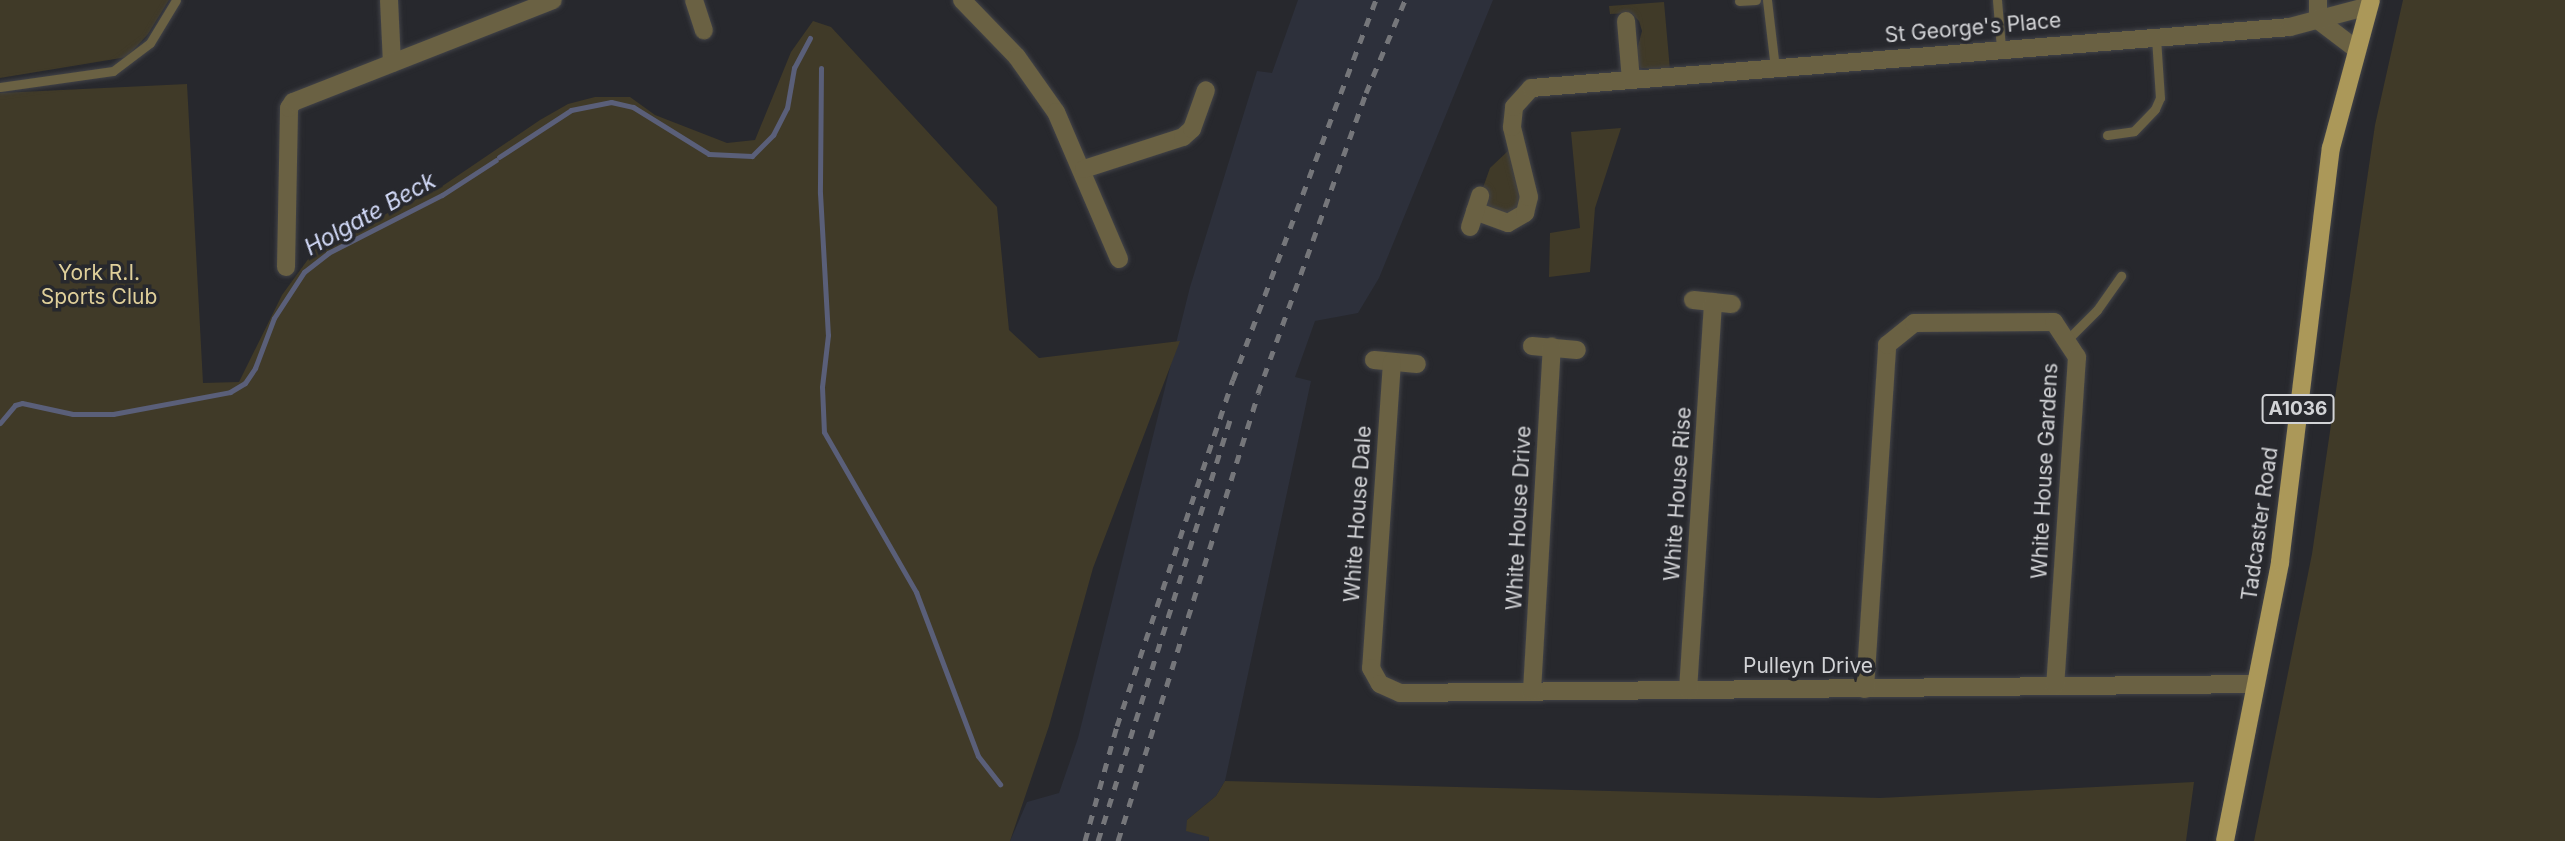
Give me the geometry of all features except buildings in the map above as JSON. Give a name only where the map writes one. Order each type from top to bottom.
[{"type":"main road","name":"Tadcaster Road","points":[[2225,841],[2280,562],[2331,148],[2370,3]]},
{"type":"street","points":[[388,0],[392,63]]},
{"type":"street","points":[[286,267],[289,107],[293,102],[553,0]]},
{"type":"street","points":[[694,0],[705,30]]},
{"type":"street","points":[[962,0],[1040,85],[1084,169],[1119,259]]},
{"type":"street","points":[[2318,0],[2318,20],[2356,49]]},
{"type":"street","name":"St George's Place","points":[[1475,212],[1508,223],[1525,213],[1529,197],[1512,127],[1521,95],[1546,85],[2290,27],[2370,3]]},
{"type":"street","points":[[1626,21],[1631,80]]},
{"type":"street","points":[[1084,169],[1183,137],[1192,129],[1206,90]]},
{"type":"street","points":[[1693,300],[1732,304]]},
{"type":"street","name":"White House Rise","points":[[1688,690],[1713,302]]},
{"type":"street","name":"White House Gardens","points":[[1865,689],[1887,345],[1914,323],[2054,322],[2077,358],[2055,685]]},
{"type":"street","points":[[1532,346],[1577,349]]},
{"type":"street","name":"White House Drive","points":[[1532,691],[1552,347]]},
{"type":"street","name":"White House Dale","points":[[1371,668],[1383,361],[1417,364]]},
{"type":"street","name":"Pulleyn Drive","points":[[1371,668],[1380,684],[1400,693],[2256,684]]},
{"type":"lane","points":[[0,87],[113,71],[150,43],[176,0]]},
{"type":"lane","points":[[1739,1],[1756,0]]},
{"type":"lane","points":[[1767,0],[1775,68]]},
{"type":"lane","points":[[1997,0],[2001,48]]},
{"type":"lane","points":[[2107,135],[2134,131],[2155,108],[2160,98],[2155,37]]},
{"type":"lane","points":[[2067,339],[2097,310],[2121,276]]},
{"type":"shaded area","points":[[1298,0],[1493,0],[1379,278],[1358,313],[1315,321],[1295,377],[1311,381],[1225,781],[1216,796],[1187,820],[1210,837],[1208,841],[1010,841],[1027,802],[1059,793],[1078,738],[1190,287],[1257,71],[1272,73]]},
{"type":"green space","points":[[0,0],[169,0],[148,34],[127,57],[0,78]]},
{"type":"green space","points":[[2403,0],[2565,0],[2565,841],[2254,841],[2312,554],[2375,125]]},
{"type":"green space","points":[[1664,2],[1670,70],[1641,68],[1634,61],[1642,31],[1639,21],[1631,13],[1610,14],[1609,6]]},
{"type":"green space","name":"York R.I. Sports Club","points":[[813,21],[831,27],[997,207],[1009,330],[1039,358],[1180,341],[1093,568],[1049,726],[1010,841],[0,841],[0,93],[187,84],[203,383],[239,382],[282,295],[317,247],[438,189],[568,104],[595,97],[630,97],[655,115],[727,143],[755,140],[791,52]]},
{"type":"green space","points":[[1621,128],[1595,208],[1590,272],[1549,277],[1550,233],[1580,228],[1571,132]]},
{"type":"green space","points":[[1509,150],[1523,199],[1519,208],[1506,216],[1494,212],[1480,196],[1490,168]]},
{"type":"green space","points":[[1225,781],[1880,798],[2194,782],[2186,841],[1209,841],[1209,837],[1186,831],[1187,820],[1216,796]]},
{"type":"waterway","name":"Holgate Beck","points":[[499,157],[571,110],[611,102],[633,107],[709,154],[752,156],[773,135],[787,108],[794,68],[810,38]]},
{"type":"waterway","points":[[821,68],[820,193],[828,335],[822,387],[824,432],[916,592],[978,756],[1000,784]]},
{"type":"waterway","name":"Holgate Beck","points":[[0,423],[15,405],[22,403],[73,414],[113,414],[230,392],[245,383],[255,368],[274,318],[304,272],[328,253],[442,195],[496,160]]},
{"type":"railway","points":[[1085,841],[1117,726],[1233,380],[1376,0]]},
{"type":"railway","points":[[1118,841],[1258,393],[1366,93],[1405,0]]},
{"type":"railway","points":[[1098,841],[1230,420]]}]
